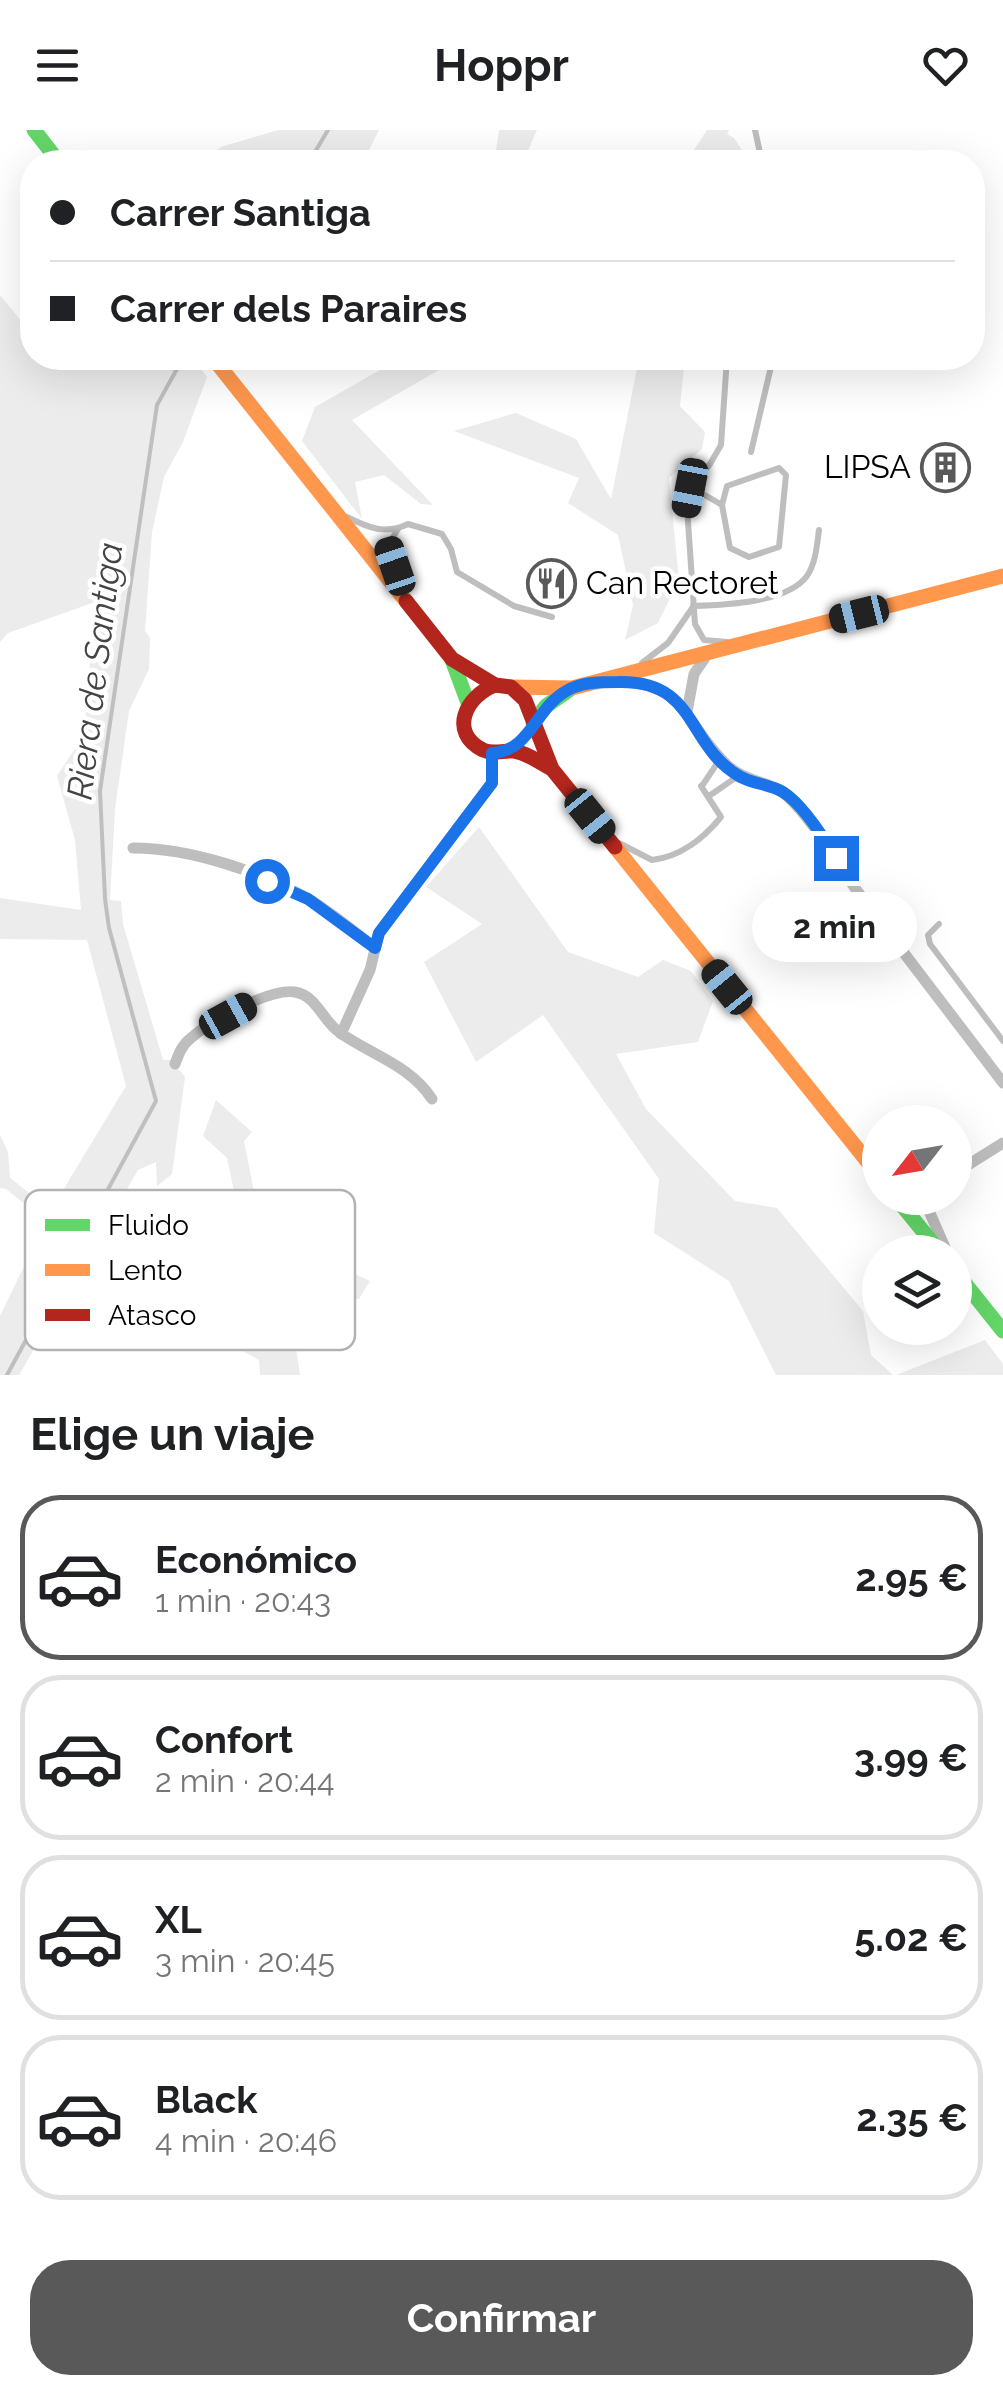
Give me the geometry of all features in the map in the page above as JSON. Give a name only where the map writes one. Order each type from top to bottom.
[{"type":"main road","points":[[34,130],[50,150]]},
{"type":"main road","points":[[222,370],[452,658],[468,703]]},
{"type":"main road","points":[[572,688],[546,706],[527,736],[510,750],[492,753],[479,748],[470,738],[464,714],[479,691],[503,686],[572,688],[1003,576]]},
{"type":"main road","points":[[452,658],[525,700],[552,769],[862,1155]]},
{"type":"main road","points":[[510,750],[552,769]]},
{"type":"main road","points":[[911,1215],[929,1235]]},
{"type":"main road","points":[[972,1292],[1003,1331]]},
{"type":"street","points":[[687,712],[694,674],[710,652]]},
{"type":"street","points":[[592,683],[652,684],[667,692],[687,712],[706,745],[738,776],[784,792],[819,831],[853,884],[1003,1083]]},
{"type":"street","points":[[341,1034],[370,970],[379,933],[492,783],[492,753]]},
{"type":"street","points":[[133,848],[187,854],[254,876],[308,899],[375,948]]},
{"type":"street","points":[[175,1064],[180,1050],[198,1032],[272,994],[286,992],[304,995],[341,1034],[410,1074],[432,1099]]},
{"type":"street","points":[[841,1128],[862,1149]]},
{"type":"street","points":[[972,1164],[1003,1144]]},
{"type":"lane","points":[[725,370],[720,445],[690,488],[687,508],[693,606],[695,624],[704,640],[751,642]]},
{"type":"lane","points":[[751,452],[770,370]]},
{"type":"lane","points":[[690,488],[722,506],[730,548],[749,556],[780,548],[786,475],[778,468],[727,486],[722,506]]},
{"type":"lane","points":[[337,512],[373,530],[398,529],[408,524],[442,534],[457,572],[514,606],[552,617]]},
{"type":"lane","points":[[398,529],[388,545],[416,614]]},
{"type":"lane","points":[[693,606],[744,601],[794,587],[808,575],[820,530]]},
{"type":"lane","points":[[612,678],[657,654],[693,606]]},
{"type":"lane","points":[[590,816],[621,845],[652,860],[679,853],[712,828],[721,816],[701,786],[720,758]]},
{"type":"lane","points":[[709,796],[738,776]]},
{"type":"lane","points":[[939,924],[928,935],[930,944],[1003,1041]]},
{"type":"shaded area","points":[[278,130],[379,130],[369,150],[217,150]]},
{"type":"shaded area","points":[[499,130],[537,130],[528,150],[496,150]]},
{"type":"shaded area","points":[[707,130],[729,130],[727,134],[742,150],[694,150]]},
{"type":"shaded area","points":[[0,295],[20,319],[20,370],[202,370],[207,377],[183,442],[164,477],[152,532],[145,631],[150,638],[149,669],[129,711],[115,809],[110,900],[121,901],[123,924],[163,1060],[171,1060],[185,1077],[172,1174],[157,1186],[156,1162],[138,1170],[126,1190],[63,1190],[126,1086],[87,940],[0,939],[0,898],[81,910],[75,840],[57,776],[84,735],[95,602],[8,633],[0,642]]},
{"type":"shaded area","points":[[380,370],[439,370],[352,420],[433,505],[421,504],[384,475],[355,482],[362,519],[302,441],[315,407]]},
{"type":"shaded area","points":[[637,370],[684,370],[680,406],[705,432],[702,449],[669,478],[679,580],[658,623],[625,640],[633,605],[618,535],[568,503],[579,478],[454,431],[516,413],[576,439],[611,499]]},
{"type":"shaded area","points":[[479,827],[568,952],[638,977],[663,960],[691,971],[713,1001],[698,1042],[616,1054],[646,1109],[735,1201],[777,1208],[862,1310],[862,1345],[869,1345],[871,1355],[893,1375],[776,1375],[729,1281],[654,1233],[659,1179],[543,1015],[476,1062],[424,962],[482,924],[426,887]]},
{"type":"shaded area","points":[[216,1100],[252,1132],[244,1141],[254,1190],[234,1190],[227,1158],[203,1136]]},
{"type":"shaded area","points":[[0,1135],[8,1152],[10,1178],[25,1190],[25,1204],[0,1188]]},
{"type":"shaded area","points":[[25,1264],[25,1350],[34,1350],[19,1375],[0,1375],[0,1316]]},
{"type":"shaded area","points":[[355,1274],[370,1281],[359,1299],[355,1299]]},
{"type":"shaded area","points":[[985,1340],[1003,1364],[1003,1375],[896,1375]]},
{"type":"shaded area","points":[[241,1350],[296,1350],[300,1375],[260,1375],[259,1360]]},
{"type":"waterway","name":"Riera de Santiga","points":[[316,150],[328,130]]},
{"type":"waterway","name":"Riera de Santiga","points":[[108,1190],[156,1101],[109,928],[100,791],[157,405],[176,370]]},
{"type":"waterway","name":"Riera de Santiga","points":[[7,1375],[25,1342]]},
{"type":"traffic: fast","points":[[34,130],[50,150]]},
{"type":"traffic: fast","points":[[452,660],[468,703]]},
{"type":"traffic: fast","points":[[533,723],[546,706],[569,690]]},
{"type":"traffic: fast","points":[[910,1215],[926,1235]]},
{"type":"traffic: fast","points":[[972,1292],[1003,1331]]},
{"type":"traffic: slow","points":[[223,370],[406,601]]},
{"type":"traffic: slow","points":[[511,687],[572,688],[1003,576]]},
{"type":"traffic: slow","points":[[615,847],[862,1155]]},
{"type":"traffic: jam","points":[[406,601],[452,659],[495,685],[511,687],[525,700],[552,769],[615,847]]},
{"type":"traffic: jam","points":[[495,685],[469,706],[464,724],[466,734],[483,750],[519,752],[550,768]]},
{"type":"place","name":"LIPSA","points":[[946,467]]},
{"type":"place","name":"Can Rectoret","points":[[551,583]]},
{"type":"route","points":[[267,881],[308,899],[375,948],[379,933],[492,783],[492,753],[510,750],[527,736],[539,714],[556,698],[572,688],[592,683],[638,682],[667,692],[687,712],[706,745],[738,776],[784,792],[819,831],[836,858]]}]
